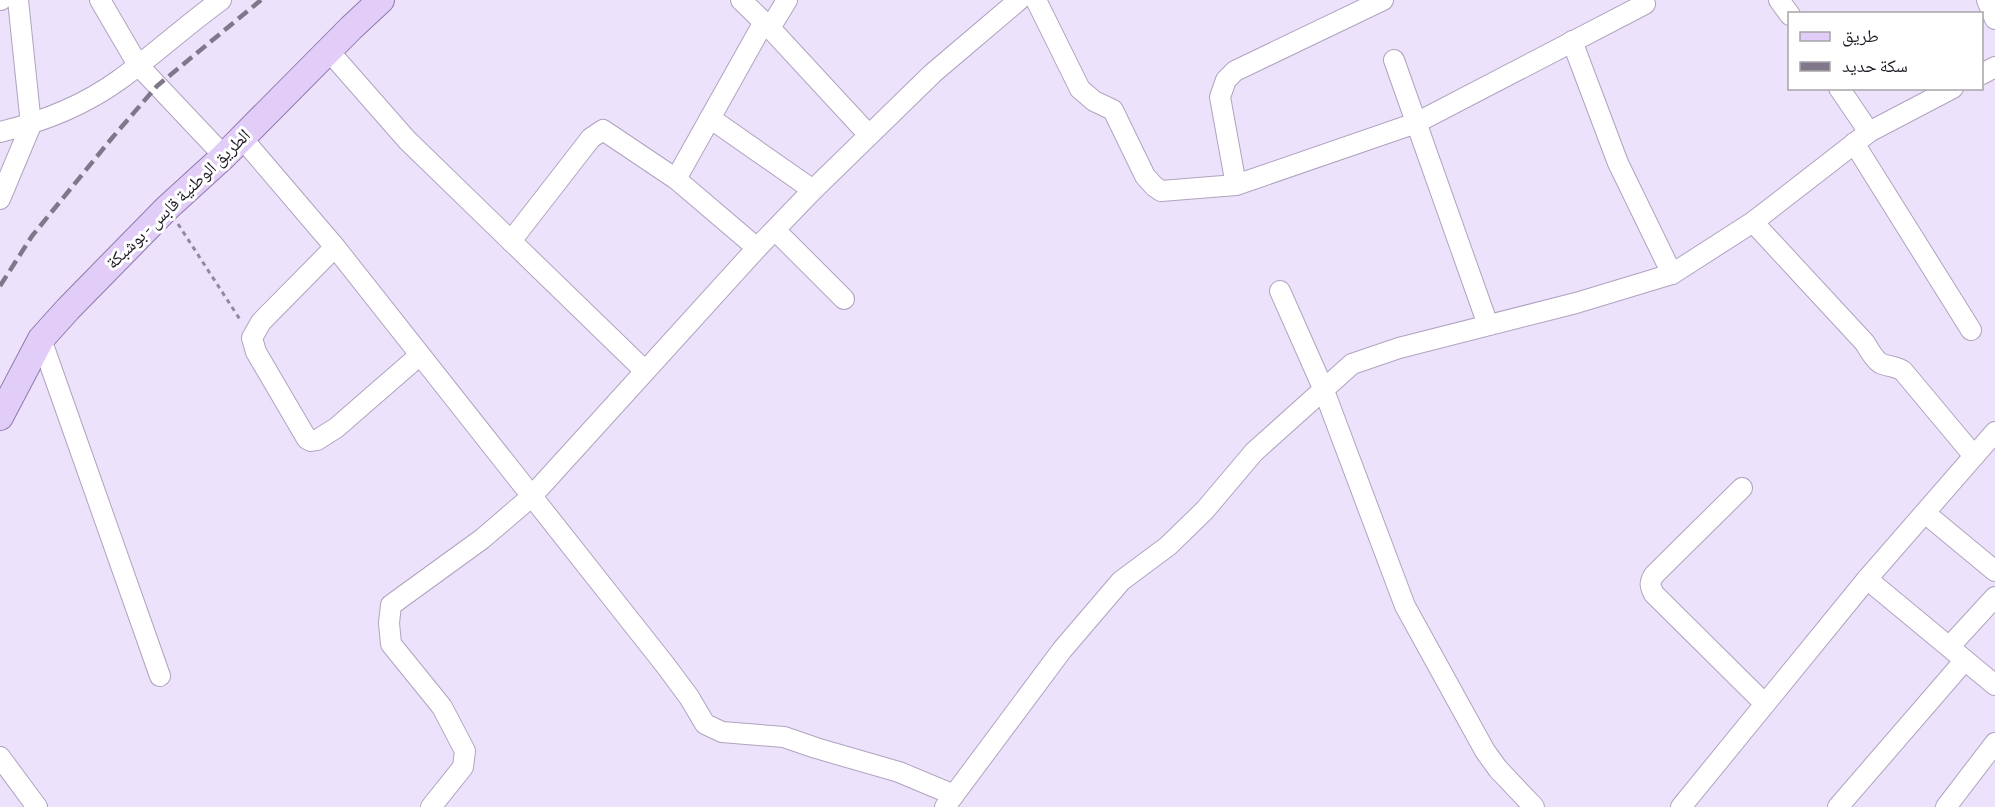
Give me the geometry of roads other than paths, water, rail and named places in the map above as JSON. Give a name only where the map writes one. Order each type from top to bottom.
[{"type":"main road","name":"الطريق الوطنية قابس - بوشبكة","points":[[0,417],[40,339],[167,208],[233,147],[381,0]]},
{"type":"street","points":[[0,199],[31,125],[18,0]]},
{"type":"street","points":[[100,0],[138,65],[233,147],[334,247],[666,666],[705,724],[722,732],[784,737],[899,772],[949,801],[1062,650],[1121,581],[1168,546],[1205,510],[1254,452],[1352,364],[1400,348],[1576,303],[1672,273],[1753,222],[1861,138],[1949,90]]},
{"type":"street","points":[[0,132],[31,125],[84,101],[118,81],[221,0]]},
{"type":"street","points":[[741,0],[868,134]]},
{"type":"street","points":[[676,179],[767,25],[787,0]]},
{"type":"street","points":[[431,807],[463,767],[465,750],[441,707],[391,644],[389,623],[391,605],[482,539],[531,496],[757,248],[868,134],[933,73],[1019,0]]},
{"type":"street","points":[[1036,0],[1080,89],[1094,101],[1113,110],[1145,176],[1161,191],[1236,185],[1416,123],[1645,4]]},
{"type":"street","points":[[1236,185],[1220,97],[1226,80],[1235,71],[1383,0]]},
{"type":"street","points":[[1779,0],[1788,12]]},
{"type":"street","points":[[1987,0],[1995,19]]},
{"type":"street","points":[[1572,41],[1618,163],[1672,273]]},
{"type":"street","points":[[328,51],[407,140],[645,371]]},
{"type":"street","points":[[1394,60],[1488,325]]},
{"type":"street","points":[[1840,90],[1861,138],[1971,330]]},
{"type":"street","points":[[710,118],[813,190]]},
{"type":"street","points":[[511,240],[591,138],[603,130],[676,179],[757,248]]},
{"type":"street","points":[[1753,222],[1865,343],[1881,364],[1895,366],[1904,371],[1974,456]]},
{"type":"street","points":[[775,230],[844,299]]},
{"type":"street","points":[[334,247],[261,322],[252,338],[256,352],[307,439],[311,441],[336,428],[420,355]]},
{"type":"street","points":[[1280,291],[1323,388],[1405,606],[1485,750],[1498,769],[1534,807]]},
{"type":"street","points":[[40,339],[160,676]]},
{"type":"street","points":[[1681,807],[1867,579],[1995,432]]},
{"type":"street","points":[[1742,488],[1654,575],[1650,586],[1654,594],[1764,703]]},
{"type":"street","points":[[1925,513],[1995,571]]},
{"type":"street","points":[[1867,579],[1995,685]]},
{"type":"street","points":[[1950,646],[1995,597]]},
{"type":"street","points":[[1838,807],[1965,660]]},
{"type":"street","points":[[1946,807],[1995,743]]},
{"type":"street","points":[[0,757],[37,807]]},
{"type":"railway","points":[[0,286],[32,236],[157,86],[261,0]]}]
